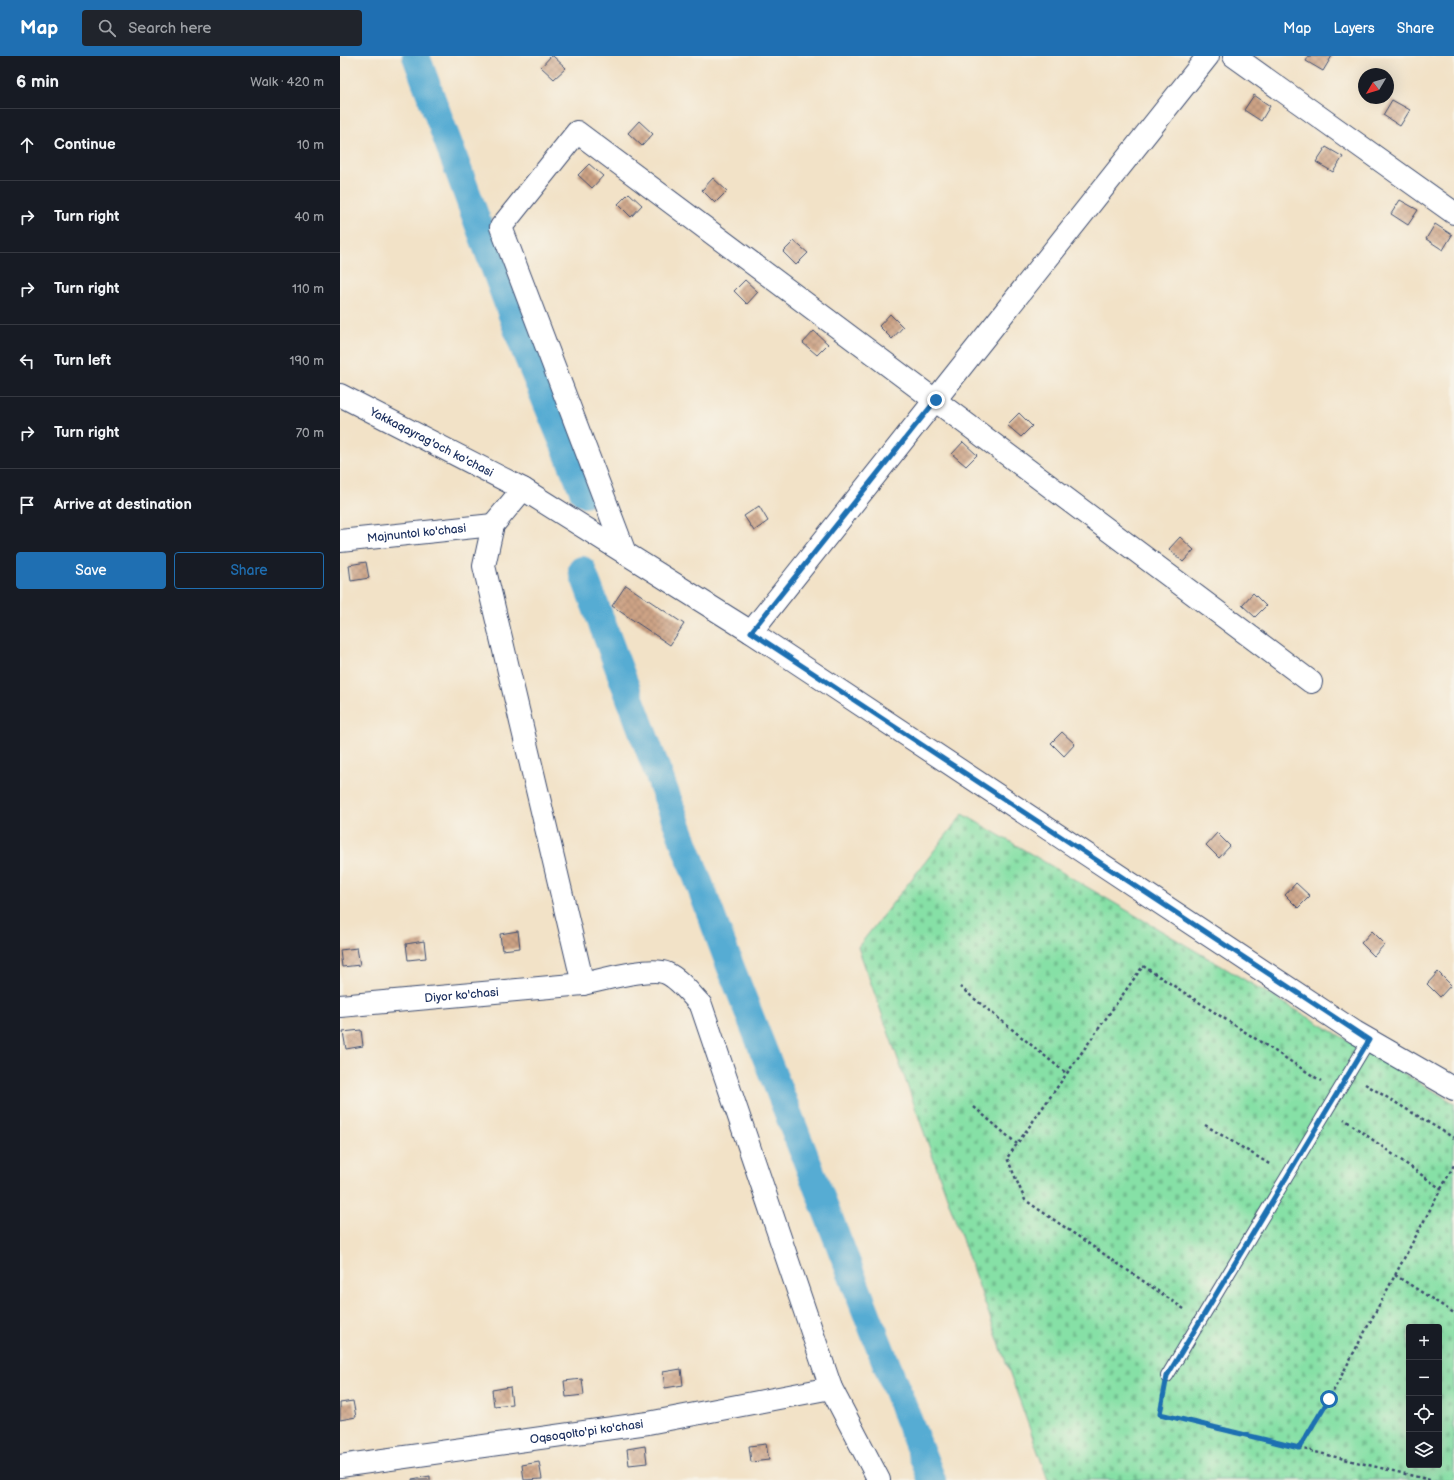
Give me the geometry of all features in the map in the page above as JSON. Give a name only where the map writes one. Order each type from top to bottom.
[{"type":"street","points":[[751,632],[1208,56]]},
{"type":"street","points":[[1234,56],[1454,213]]},
{"type":"street","points":[[625,553],[501,227],[577,132],[1311,682]]},
{"type":"street","name":"Yakkaqayrag'och ko'chasi","points":[[340,396],[523,489],[751,632],[1369,1040],[1454,1089]]},
{"type":"street","points":[[523,489],[493,525],[484,566],[583,984]]},
{"type":"street","name":"Majnuntol ko'chasi","points":[[340,541],[493,525]]},
{"type":"street","name":"Diyor ko'chasi","points":[[340,1006],[583,984],[651,971],[666,973],[680,984],[701,1005],[831,1388],[879,1480]]},
{"type":"street","name":"Oqsoqolto'pi ko'chasi","points":[[340,1466],[648,1423],[831,1388]]},
{"type":"lane","points":[[1167,1376],[1289,1176],[1369,1040]]},
{"type":"path","points":[[1201,1320],[1025,1200],[1007,1158],[1143,966],[1339,1092]]},
{"type":"path","points":[[960,988],[1067,1074]]},
{"type":"path","points":[[1349,1074],[1454,1138]]},
{"type":"path","points":[[974,1107],[1017,1144]]},
{"type":"path","points":[[1329,1108],[1441,1189]]},
{"type":"path","points":[[1205,1125],[1289,1176]]},
{"type":"path","points":[[1299,1448],[1329,1399],[1454,1165]]},
{"type":"path","points":[[1395,1275],[1454,1313]]},
{"type":"path","points":[[1167,1376],[1160,1414],[1430,1480]]},
{"type":"green space","points":[[963,814],[1454,1103],[1454,1480],[1048,1480],[858,947]]},
{"type":"building","points":[[551,56],[553,56],[566,68],[554,79],[541,67]]},
{"type":"building","points":[[1309,56],[1332,56],[1323,71],[1306,61]]},
{"type":"building","points":[[1254,95],[1270,106],[1261,121],[1244,110]]},
{"type":"building","points":[[1394,101],[1410,110],[1400,126],[1383,115],[1390,104],[1394,104]]},
{"type":"building","points":[[639,121],[653,134],[642,146],[628,133]]},
{"type":"building","points":[[1326,147],[1343,157],[1333,172],[1316,162]]},
{"type":"building","points":[[589,164],[603,176],[592,188],[578,175]]},
{"type":"building","points":[[713,178],[727,191],[715,203],[702,190]]},
{"type":"building","points":[[629,193],[642,205],[631,217],[618,204]]},
{"type":"building","points":[[1400,200],[1418,210],[1408,225],[1391,214]]},
{"type":"building","points":[[1435,224],[1452,235],[1443,250],[1426,239]]},
{"type":"building","points":[[794,241],[808,253],[796,265],[783,252]]},
{"type":"building","points":[[745,280],[758,292],[747,304],[734,291]]},
{"type":"building","points":[[890,314],[903,327],[892,339],[879,326]]},
{"type":"building","points":[[814,331],[828,344],[817,355],[803,343]]},
{"type":"building","points":[[1019,413],[1032,426],[1021,437],[1007,425]]},
{"type":"building","points":[[963,442],[977,455],[966,466],[952,454]]},
{"type":"building","points":[[759,506],[768,521],[754,531],[744,516]]},
{"type":"building","points":[[1180,537],[1194,550],[1183,562],[1169,549]]},
{"type":"building","points":[[366,562],[369,578],[351,581],[349,565]]},
{"type":"building","points":[[626,585],[684,624],[670,645],[612,606]]},
{"type":"building","points":[[1253,593],[1266,606],[1255,617],[1242,605]]},
{"type":"building","points":[[1062,732],[1075,744],[1064,756],[1051,743]]},
{"type":"building","points":[[1217,833],[1230,846],[1219,858],[1206,845]]},
{"type":"building","points":[[1296,883],[1310,896],[1298,908],[1285,895]]},
{"type":"building","points":[[518,931],[520,948],[502,950],[500,934]]},
{"type":"building","points":[[1372,931],[1385,944],[1374,956],[1361,943]]},
{"type":"building","points":[[424,941],[426,958],[408,960],[406,944]]},
{"type":"building","points":[[357,948],[360,965],[342,967],[340,950]]},
{"type":"building","points":[[1438,972],[1451,985],[1440,997],[1427,984]]},
{"type":"building","points":[[361,1030],[363,1046],[346,1049],[343,1032]]},
{"type":"building","points":[[681,1369],[683,1385],[665,1388],[663,1372]]},
{"type":"building","points":[[582,1379],[584,1395],[566,1397],[564,1381]]},
{"type":"building","points":[[510,1387],[512,1404],[494,1406],[492,1390]]},
{"type":"building","points":[[353,1401],[356,1417],[340,1420],[340,1403]]},
{"type":"building","points":[[766,1444],[769,1460],[751,1462],[749,1446]]},
{"type":"building","points":[[645,1446],[647,1463],[629,1465],[627,1449]]},
{"type":"building","points":[[539,1462],[542,1479],[524,1480],[522,1465]]},
{"type":"building","points":[[430,1476],[430,1480],[412,1480],[412,1479]]},
{"type":"waterway","points":[[416,56],[526,353],[584,493]]},
{"type":"waterway","points":[[582,570],[729,963],[932,1480]]},
{"type":"route","points":[[936,400],[751,632],[1369,1040],[1289,1176],[1167,1376],[1160,1414],[1299,1448],[1329,1399]]}]
